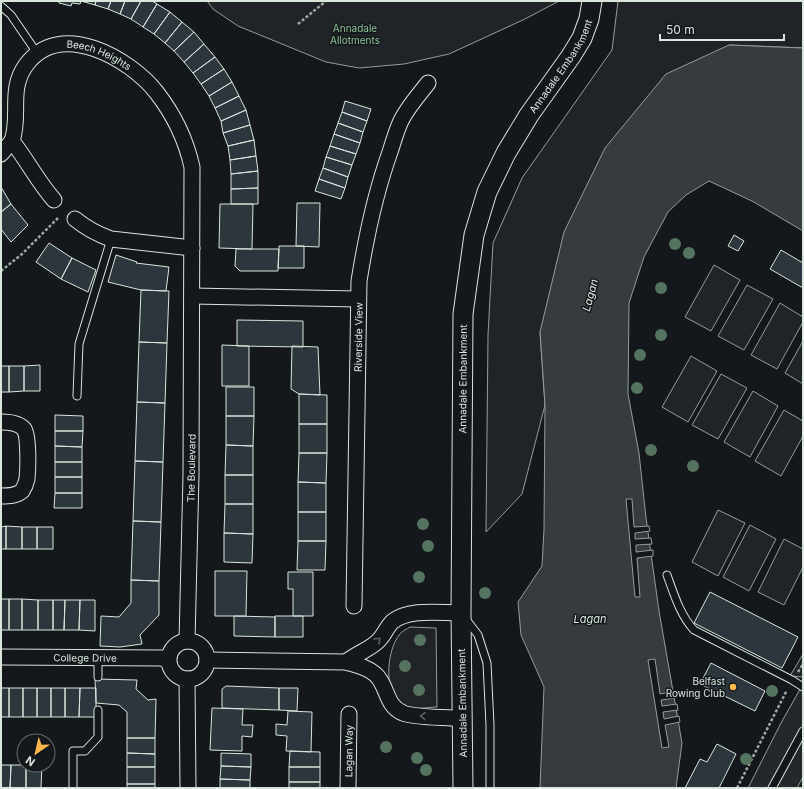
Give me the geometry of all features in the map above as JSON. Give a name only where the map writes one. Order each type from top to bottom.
[{"type":"street","name":"Annadale Embankment","points":[[463,788],[461,613],[463,314],[474,235],[487,192],[506,153],[529,115],[582,38],[589,19],[592,1]]},
{"type":"street","name":"Beech Heights","points":[[12,141],[16,125],[15,108],[17,82],[27,63],[37,53],[51,46],[63,43],[75,43],[87,46],[106,54],[131,68],[145,79],[157,92],[177,123],[189,154],[192,167],[192,296]]},
{"type":"street","name":"Riverside View","points":[[354,606],[358,298],[365,240],[378,188],[400,123],[428,83]]},
{"type":"street","points":[[1,154],[12,141],[22,152],[43,187],[54,200]]},
{"type":"street","points":[[75,219],[87,229],[111,239],[192,248]]},
{"type":"street","points":[[192,296],[358,298]]},
{"type":"street","name":"The Boulevard","points":[[187,640],[191,475],[192,296]]},
{"type":"street","points":[[1,422],[18,425],[23,428],[28,440],[27,480],[25,487],[15,495],[1,496]]},
{"type":"street","points":[[346,662],[378,642],[390,624],[403,615],[416,613],[461,613]]},
{"type":"street","points":[[187,640],[194,641],[203,649],[207,660],[206,666],[199,675],[187,679],[176,675],[169,666],[168,661],[169,654],[176,644],[187,640]]},
{"type":"street","name":"College Drive","points":[[1,656],[162,658],[168,661]]},
{"type":"street","points":[[207,660],[346,662],[375,674],[381,681],[388,701],[402,713],[462,719]]},
{"type":"street","points":[[187,679],[188,788]]},
{"type":"street","name":"Lagan Way","points":[[348,788],[349,714]]},
{"type":"lane","points":[[1,6],[11,16],[37,53]]},
{"type":"lane","points":[[77,396],[79,344],[111,239]]},
{"type":"lane","points":[[667,575],[680,609],[694,630],[803,687]]},
{"type":"lane","points":[[461,613],[478,635],[488,663],[490,788]]},
{"type":"lane","points":[[98,658],[98,677]]},
{"type":"lane","points":[[72,788],[73,751],[85,751],[98,737],[98,710]]},
{"type":"lane","points":[[772,788],[803,731]]},
{"type":"path","points":[[298,24],[326,1]]},
{"type":"path","points":[[1,270],[22,254],[58,218]]},
{"type":"path","points":[[737,788],[792,680],[803,664]]},
{"type":"green space","name":"Annadale Allotments","points":[[207,1],[559,1],[525,19],[449,54],[404,64],[359,68],[326,62],[238,26],[213,9]]},
{"type":"green space","points":[[618,1],[803,1],[803,48],[729,45],[540,332],[545,405],[522,494],[486,532],[488,335],[493,243],[522,178],[612,50]]},
{"type":"green space","points":[[714,265],[740,280],[711,331],[685,317]]},
{"type":"green space","points":[[747,285],[773,299],[744,350],[718,336]]},
{"type":"green space","points":[[780,303],[803,317],[803,322],[777,369],[751,355]]},
{"type":"green space","points":[[803,341],[803,384],[785,373]]},
{"type":"green space","points":[[691,356],[717,371],[688,422],[662,407]]},
{"type":"green space","points":[[721,374],[747,388],[718,439],[692,425]]},
{"type":"green space","points":[[753,391],[778,406],[750,457],[724,442]]},
{"type":"green space","points":[[784,410],[803,421],[803,436],[781,476],[755,461]]},
{"type":"green space","points":[[718,510],[745,523],[718,576],[692,562]]},
{"type":"green space","points":[[750,525],[776,539],[749,591],[723,577]]},
{"type":"green space","points":[[784,539],[803,549],[803,567],[784,605],[758,592]]},
{"type":"green space","points":[[410,627],[436,628],[437,707],[409,709],[398,703],[393,694],[390,684],[389,662],[395,641],[403,631]]},
{"type":"green space","points":[[803,654],[803,677],[790,676]]},
{"type":"shaded area","points":[[803,684],[803,777],[797,788],[748,788],[781,723]]},
{"type":"water","name":"Lagan","points":[[729,45],[803,48],[803,231],[752,201],[709,181],[686,195],[668,212],[644,257],[629,303],[628,394],[639,453],[646,518],[659,611],[682,743],[676,788],[540,788],[544,687],[521,635],[518,602],[542,566],[544,529],[545,405],[540,332],[564,232],[605,148],[666,74]]},
{"type":"pier","points":[[626,499],[632,499],[634,527],[649,526],[650,531],[635,533],[635,539],[651,538],[652,544],[636,545],[636,552],[653,550],[653,556],[637,558],[640,597],[635,597]]},
{"type":"pier","points":[[655,659],[660,694],[675,691],[676,698],[661,700],[662,706],[677,704],[678,710],[663,712],[664,719],[679,716],[680,722],[665,725],[669,747],[662,748],[648,660]]},
{"type":"building","points":[[59,1],[81,1],[80,4],[72,3],[71,6],[59,3]]},
{"type":"building","points":[[81,1],[96,1],[95,5]]},
{"type":"building","points":[[96,1],[111,1],[108,9],[95,5]]},
{"type":"building","points":[[111,1],[125,1],[120,14],[108,9]]},
{"type":"building","points":[[125,1],[141,1],[131,19],[120,14]]},
{"type":"building","points":[[141,1],[152,1],[157,4],[143,27],[131,19]]},
{"type":"building","points":[[157,4],[170,12],[154,34],[143,27]]},
{"type":"building","points":[[170,12],[182,22],[165,43],[154,34]]},
{"type":"building","points":[[182,22],[194,32],[174,51],[165,43]]},
{"type":"building","points":[[194,32],[204,44],[184,62],[174,51]]},
{"type":"building","points":[[204,44],[215,57],[193,73],[184,62]]},
{"type":"building","points":[[215,57],[224,69],[201,84],[193,73]]},
{"type":"building","points":[[224,69],[232,82],[209,96],[201,84]]},
{"type":"building","points":[[232,82],[239,96],[215,108],[209,96]]},
{"type":"building","points":[[239,96],[246,110],[221,121],[215,108]]},
{"type":"building","points":[[345,101],[371,109],[367,121],[342,112]]},
{"type":"building","points":[[246,110],[250,125],[223,133],[221,121]]},
{"type":"building","points":[[342,112],[367,121],[363,132],[338,123]]},
{"type":"building","points":[[338,123],[363,132],[360,143],[334,134]]},
{"type":"building","points":[[250,125],[254,140],[228,146],[223,133]]},
{"type":"building","points":[[334,134],[360,143],[356,154],[330,146]]},
{"type":"building","points":[[254,140],[256,156],[230,160],[228,146]]},
{"type":"building","points":[[330,146],[356,154],[352,165],[326,157]]},
{"type":"building","points":[[256,156],[258,171],[231,174],[230,160]]},
{"type":"building","points":[[326,157],[352,165],[348,177],[323,168]]},
{"type":"building","points":[[323,168],[348,177],[345,188],[319,179]]},
{"type":"building","points":[[258,171],[258,188],[231,189],[231,174]]},
{"type":"building","points":[[319,179],[345,188],[341,199],[315,191]]},
{"type":"building","points":[[1,187],[11,204],[1,212]]},
{"type":"building","points":[[258,188],[258,204],[231,204],[231,189]]},
{"type":"building","points":[[297,203],[320,203],[319,247],[296,246]]},
{"type":"building","points":[[11,204],[28,225],[11,242],[1,229],[1,212]]},
{"type":"building","points":[[220,204],[253,204],[252,249],[219,248]]},
{"type":"building","points":[[734,235],[744,241],[738,251],[728,246]]},
{"type":"building","points":[[49,243],[72,258],[61,279],[36,262]]},
{"type":"building","points":[[279,246],[304,246],[304,268],[278,268]]},
{"type":"building","points":[[236,249],[279,249],[278,271],[240,271],[235,266]]},
{"type":"building","points":[[781,250],[803,263],[803,288],[770,269]]},
{"type":"building","points":[[116,255],[137,262],[136,263],[169,267],[166,291],[141,290],[108,282]]},
{"type":"building","points":[[72,258],[96,270],[88,292],[61,279]]},
{"type":"building","points":[[141,290],[169,291],[167,343],[139,342]]},
{"type":"building","points":[[237,320],[303,321],[303,347],[237,346]]},
{"type":"building","points":[[139,342],[167,343],[165,403],[137,402]]},
{"type":"building","points":[[222,345],[249,346],[249,386],[222,386]]},
{"type":"building","points":[[292,346],[318,347],[320,395],[299,394],[291,389]]},
{"type":"building","points":[[40,365],[40,391],[24,391],[24,366]]},
{"type":"building","points":[[1,366],[9,366],[9,392],[1,392]]},
{"type":"building","points":[[9,366],[24,366],[24,391],[9,392]]},
{"type":"building","points":[[226,387],[254,387],[254,416],[226,416]]},
{"type":"building","points":[[299,394],[327,395],[327,424],[299,424]]},
{"type":"building","points":[[137,402],[165,403],[163,462],[135,461]]},
{"type":"building","points":[[55,415],[83,416],[83,431],[55,431]]},
{"type":"building","points":[[226,416],[254,416],[253,446],[226,445]]},
{"type":"building","points":[[299,424],[327,424],[327,453],[299,453]]},
{"type":"building","points":[[55,431],[83,431],[82,447],[55,446]]},
{"type":"building","points":[[226,445],[253,446],[253,475],[225,475]]},
{"type":"building","points":[[55,446],[82,447],[82,462],[55,462]]},
{"type":"building","points":[[299,453],[327,453],[326,483],[298,482]]},
{"type":"building","points":[[135,461],[163,462],[161,522],[133,521]]},
{"type":"building","points":[[55,462],[82,462],[82,477],[55,477]]},
{"type":"building","points":[[225,475],[253,475],[253,504],[225,504]]},
{"type":"building","points":[[55,477],[82,477],[82,493],[55,493]]},
{"type":"building","points":[[298,482],[326,483],[326,512],[298,512]]},
{"type":"building","points":[[55,493],[82,493],[82,508],[54,508]]},
{"type":"building","points":[[225,504],[253,504],[253,534],[224,533]]},
{"type":"building","points":[[298,512],[326,512],[326,541],[298,541]]},
{"type":"building","points":[[133,521],[161,522],[159,581],[131,580]]},
{"type":"building","points":[[6,526],[6,549],[1,549],[1,527]]},
{"type":"building","points":[[6,526],[22,527],[22,549],[6,549]]},
{"type":"building","points":[[22,527],[37,527],[37,549],[22,549]]},
{"type":"building","points":[[37,527],[53,527],[53,549],[37,549]]},
{"type":"building","points":[[224,533],[253,534],[252,563],[224,562]]},
{"type":"building","points":[[298,541],[326,541],[325,570],[297,570]]},
{"type":"building","points":[[215,571],[247,571],[246,616],[215,616]]},
{"type":"building","points":[[288,572],[313,572],[313,616],[293,616],[293,589],[288,589]]},
{"type":"building","points":[[131,580],[159,581],[159,615],[140,635],[142,644],[120,647],[100,646],[101,616],[119,617],[131,603]]},
{"type":"building","points":[[710,592],[798,637],[782,668],[694,623]]},
{"type":"building","points":[[1,599],[9,599],[9,630],[1,630]]},
{"type":"building","points":[[9,599],[22,599],[22,630],[9,630]]},
{"type":"building","points":[[22,599],[38,600],[38,630],[22,630]]},
{"type":"building","points":[[38,600],[53,600],[53,630],[38,630]]},
{"type":"building","points":[[53,600],[65,600],[64,630],[53,630]]},
{"type":"building","points":[[65,600],[80,600],[79,630],[64,630]]},
{"type":"building","points":[[80,600],[95,600],[95,631],[79,630]]},
{"type":"building","points":[[234,616],[275,617],[275,637],[234,636]]},
{"type":"building","points":[[275,616],[303,616],[303,637],[275,637]]},
{"type":"building","name":"Belfast Rowing Club","points":[[711,663],[765,691],[755,711],[700,684]]},
{"type":"building","points":[[95,679],[137,680],[136,689],[148,700],[156,699],[155,738],[127,738],[127,712],[119,705],[96,703]]},
{"type":"building","points":[[226,686],[279,688],[279,710],[222,708],[222,689]]},
{"type":"building","points":[[1,688],[9,688],[9,717],[1,717]]},
{"type":"building","points":[[9,688],[23,688],[23,717],[9,717]]},
{"type":"building","points":[[23,688],[37,688],[37,717],[23,717]]},
{"type":"building","points":[[37,688],[51,688],[51,717],[37,717]]},
{"type":"building","points":[[51,688],[65,688],[65,717],[51,717]]},
{"type":"building","points":[[65,688],[80,688],[79,717],[65,717]]},
{"type":"building","points":[[80,688],[96,688],[96,717],[79,717]]},
{"type":"building","points":[[279,688],[298,688],[297,711],[279,710]]},
{"type":"building","points":[[212,708],[243,709],[242,725],[253,725],[252,737],[242,736],[242,751],[210,750]]},
{"type":"building","points":[[288,711],[312,712],[311,752],[286,751],[287,736],[276,735],[276,724],[287,725]]},
{"type":"building","points":[[127,738],[155,738],[155,754],[127,753]]},
{"type":"building","points":[[717,744],[736,754],[719,788],[685,788],[700,759],[707,762]]},
{"type":"building","points":[[290,751],[320,752],[320,767],[289,767]]},
{"type":"building","points":[[127,753],[155,754],[155,767],[127,767]]},
{"type":"building","points":[[221,753],[251,754],[251,767],[221,766]]},
{"type":"building","points":[[1,765],[11,765],[10,788],[1,788]]},
{"type":"building","points":[[11,765],[16,765],[16,773],[26,773],[26,788],[10,788]]},
{"type":"building","points":[[221,766],[251,767],[250,780],[220,779]]},
{"type":"building","points":[[127,767],[155,767],[155,784],[127,784]]},
{"type":"building","points":[[289,767],[320,767],[320,782],[289,782]]},
{"type":"building","points":[[26,773],[42,773],[41,788],[26,788]]},
{"type":"building","points":[[220,779],[250,780],[250,788],[220,788]]},
{"type":"building","points":[[289,782],[320,782],[320,788],[289,788]]},
{"type":"building","points":[[127,784],[155,784],[155,788],[127,788]]},
{"type":"place","name":"Belfast Rowing Club","points":[[733,687]]}]
